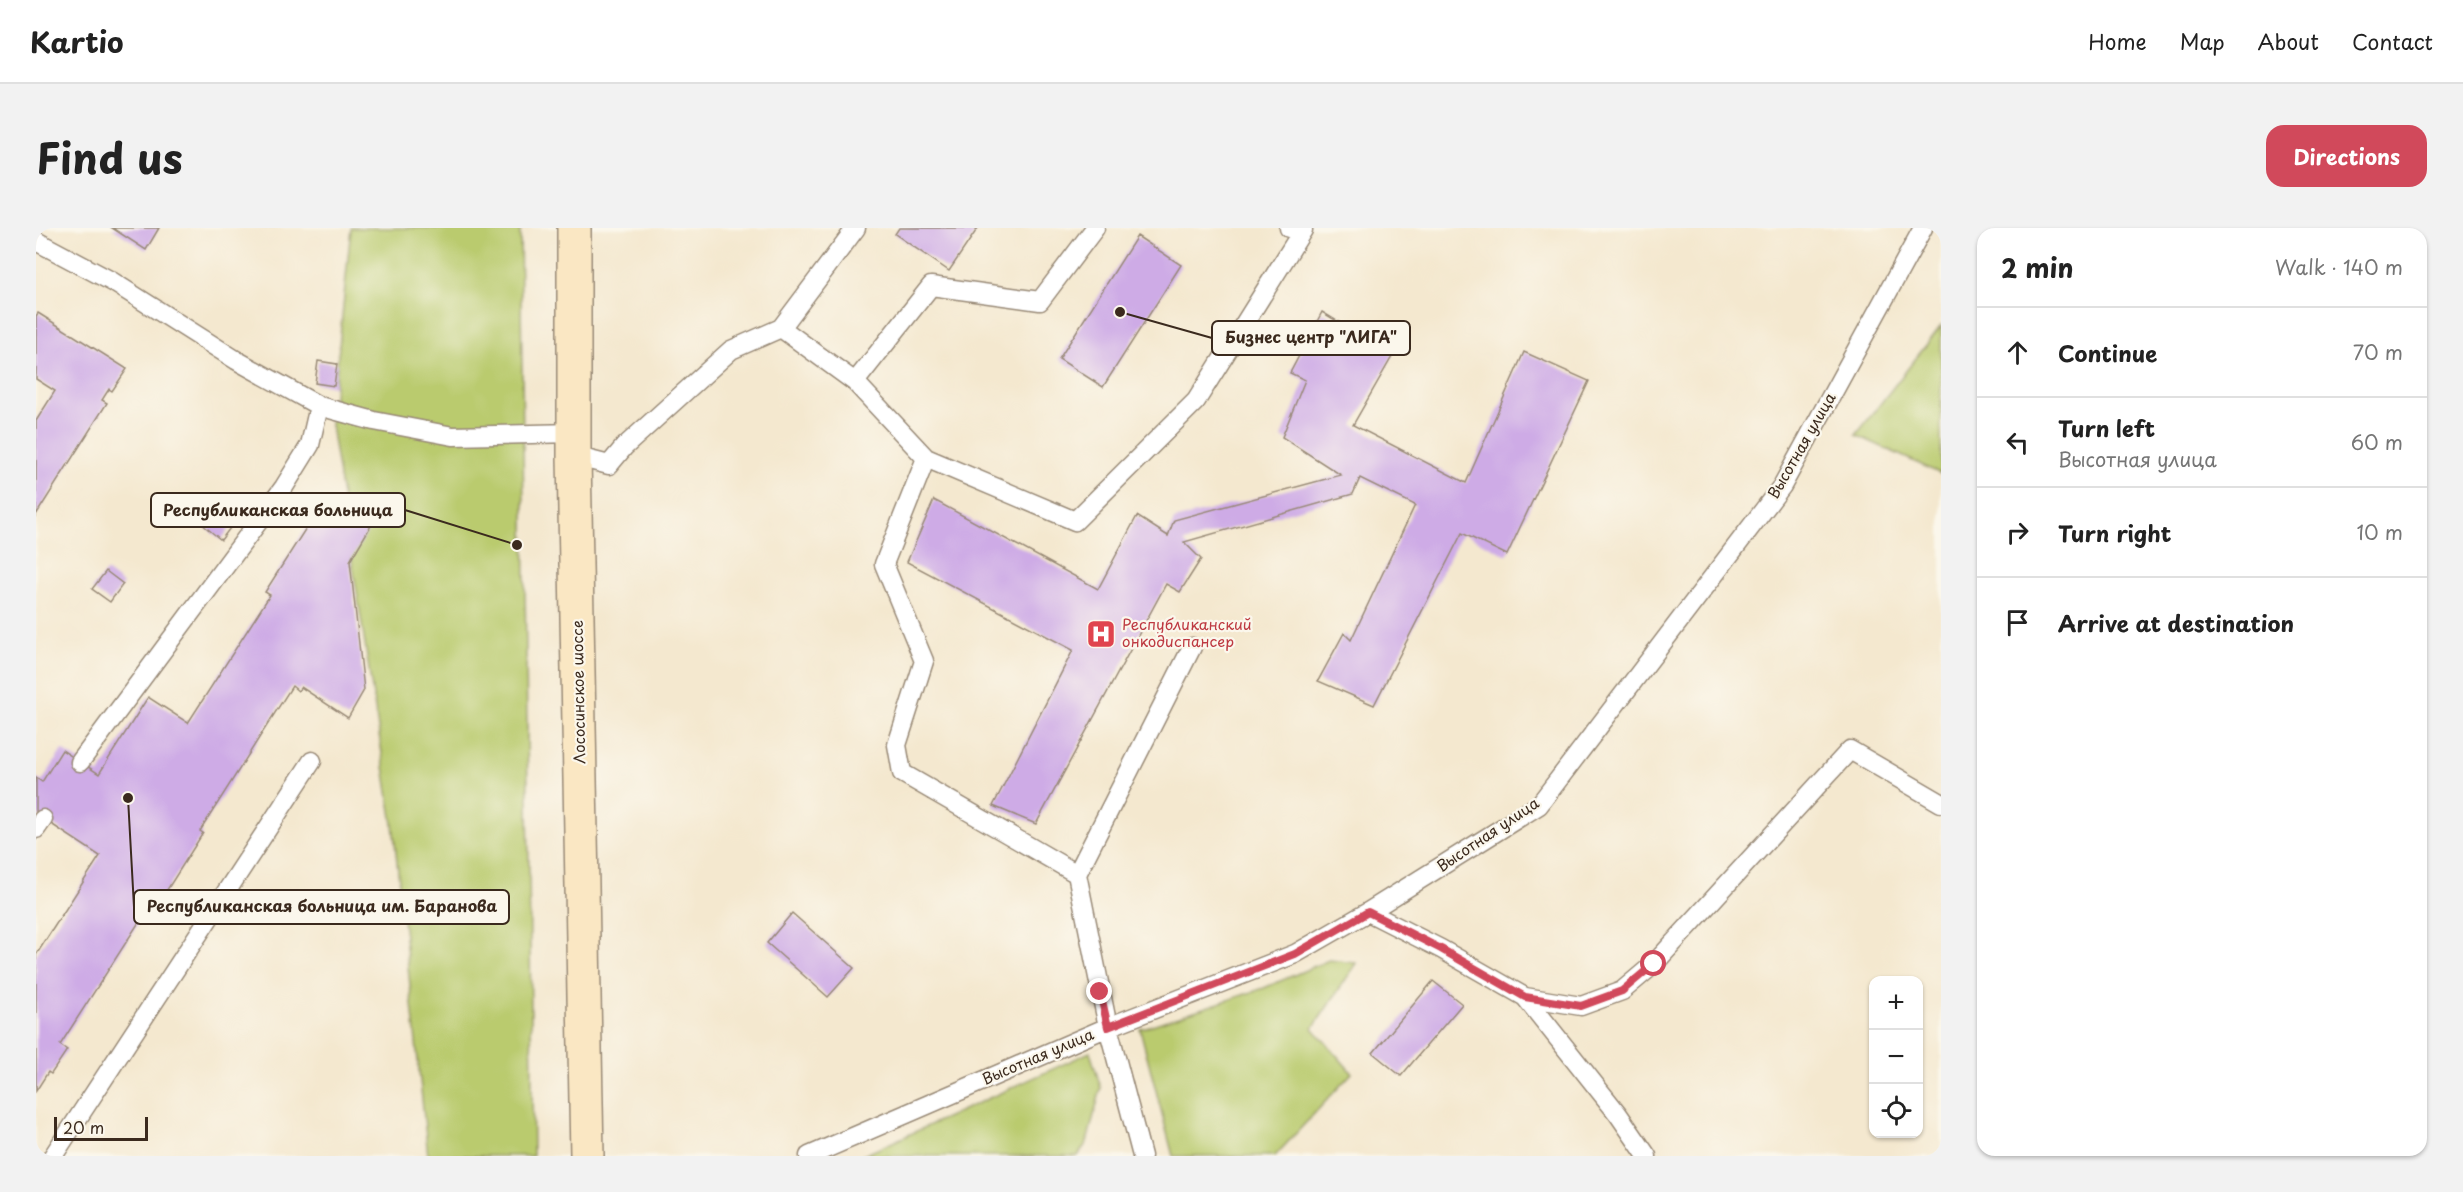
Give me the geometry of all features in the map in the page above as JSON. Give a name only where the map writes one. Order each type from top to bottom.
[{"type":"main road","name":"Лососинское шоссе","points":[[574,228],[574,444],[587,1156]]},
{"type":"lane","points":[[36,241],[113,282],[236,360],[320,406],[374,421],[453,436],[574,444],[609,465],[624,447],[731,350],[781,328],[856,228]]},
{"type":"lane","points":[[855,382],[931,286],[1040,302],[1095,228]]},
{"type":"lane","points":[[781,328],[855,382],[926,458],[1076,521],[1196,401],[1303,230],[1289,228]]},
{"type":"lane","name":"Высотная улица","points":[[810,1156],[1108,1027],[1295,954],[1368,912],[1539,805],[1782,486],[1923,228]]},
{"type":"lane","points":[[81,762],[284,487],[310,446],[320,406]]},
{"type":"lane","points":[[926,458],[884,564],[924,661],[897,745],[902,773],[1077,874]]},
{"type":"lane","points":[[1142,1156],[1108,1027],[1077,874],[1192,647]]},
{"type":"lane","points":[[1368,912],[1441,949],[1525,997],[1581,1006],[1622,991],[1654,964],[1850,750],[1941,803]]},
{"type":"lane","points":[[53,1156],[312,761]]},
{"type":"lane","points":[[1525,997],[1618,1114],[1647,1156]]},
{"type":"green space","points":[[351,228],[520,228],[533,1156],[428,1156],[393,824],[331,425]]},
{"type":"green space","points":[[1941,326],[1941,474],[1856,435]]},
{"type":"green space","points":[[1329,960],[1357,963],[1313,1028],[1352,1073],[1275,1156],[1173,1156],[1140,1029],[1264,988]]},
{"type":"green space","points":[[1090,1052],[1101,1088],[1087,1142],[1078,1156],[862,1156]]},
{"type":"building","points":[[112,228],[159,228],[146,250]]},
{"type":"building","points":[[899,228],[978,228],[949,271],[895,234]]},
{"type":"building","points":[[1137,236],[1181,265],[1103,387],[1059,359]]},
{"type":"building","points":[[1322,312],[1393,355],[1353,425],[1466,483],[1524,352],[1589,381],[1507,555],[1462,533],[1374,705],[1318,681],[1344,633],[1351,640],[1415,505],[1360,478],[1353,494],[1184,542],[1201,559],[1180,592],[1166,584],[1036,824],[993,806],[1073,650],[907,562],[934,500],[1098,589],[1137,516],[1168,536],[1174,520],[1341,475],[1282,437],[1305,380],[1290,373]]},
{"type":"building","points":[[38,313],[127,369],[112,391],[109,389],[102,400],[107,403],[36,515],[36,421],[55,391],[36,379],[36,316]]},
{"type":"building","points":[[318,361],[337,364],[334,386],[315,383]]},
{"type":"building","points":[[213,495],[239,516],[221,540],[195,518]]},
{"type":"building","points":[[344,504],[372,524],[350,561],[364,690],[348,718],[301,687],[298,691],[292,686],[200,831],[203,833],[155,909],[150,905],[60,1045],[67,1050],[51,1074],[48,1072],[36,1091],[36,955],[100,856],[36,814],[36,778],[42,782],[62,750],[99,774],[148,697],[188,723],[270,595],[265,592],[320,506],[336,517]]},
{"type":"building","points":[[106,571],[123,584],[110,602],[92,589]]},
{"type":"building","points":[[792,913],[854,968],[828,997],[767,943]]},
{"type":"building","points":[[1433,981],[1462,1004],[1401,1076],[1373,1053]]},
{"type":"place","name":"Бизнес центр \"ЛИГА\"","points":[[1120,312]]},
{"type":"place","name":"Республиканская больница","points":[[517,545]]},
{"type":"place","name":"Республиканский онкодиспансер","points":[[1101,634]]},
{"type":"place","name":"Республиканская больница им. Баранова","points":[[128,798]]},
{"type":"route","points":[[1100,992],[1108,1027],[1295,954],[1368,912],[1441,949],[1525,997],[1581,1006],[1622,991],[1654,964]]}]
